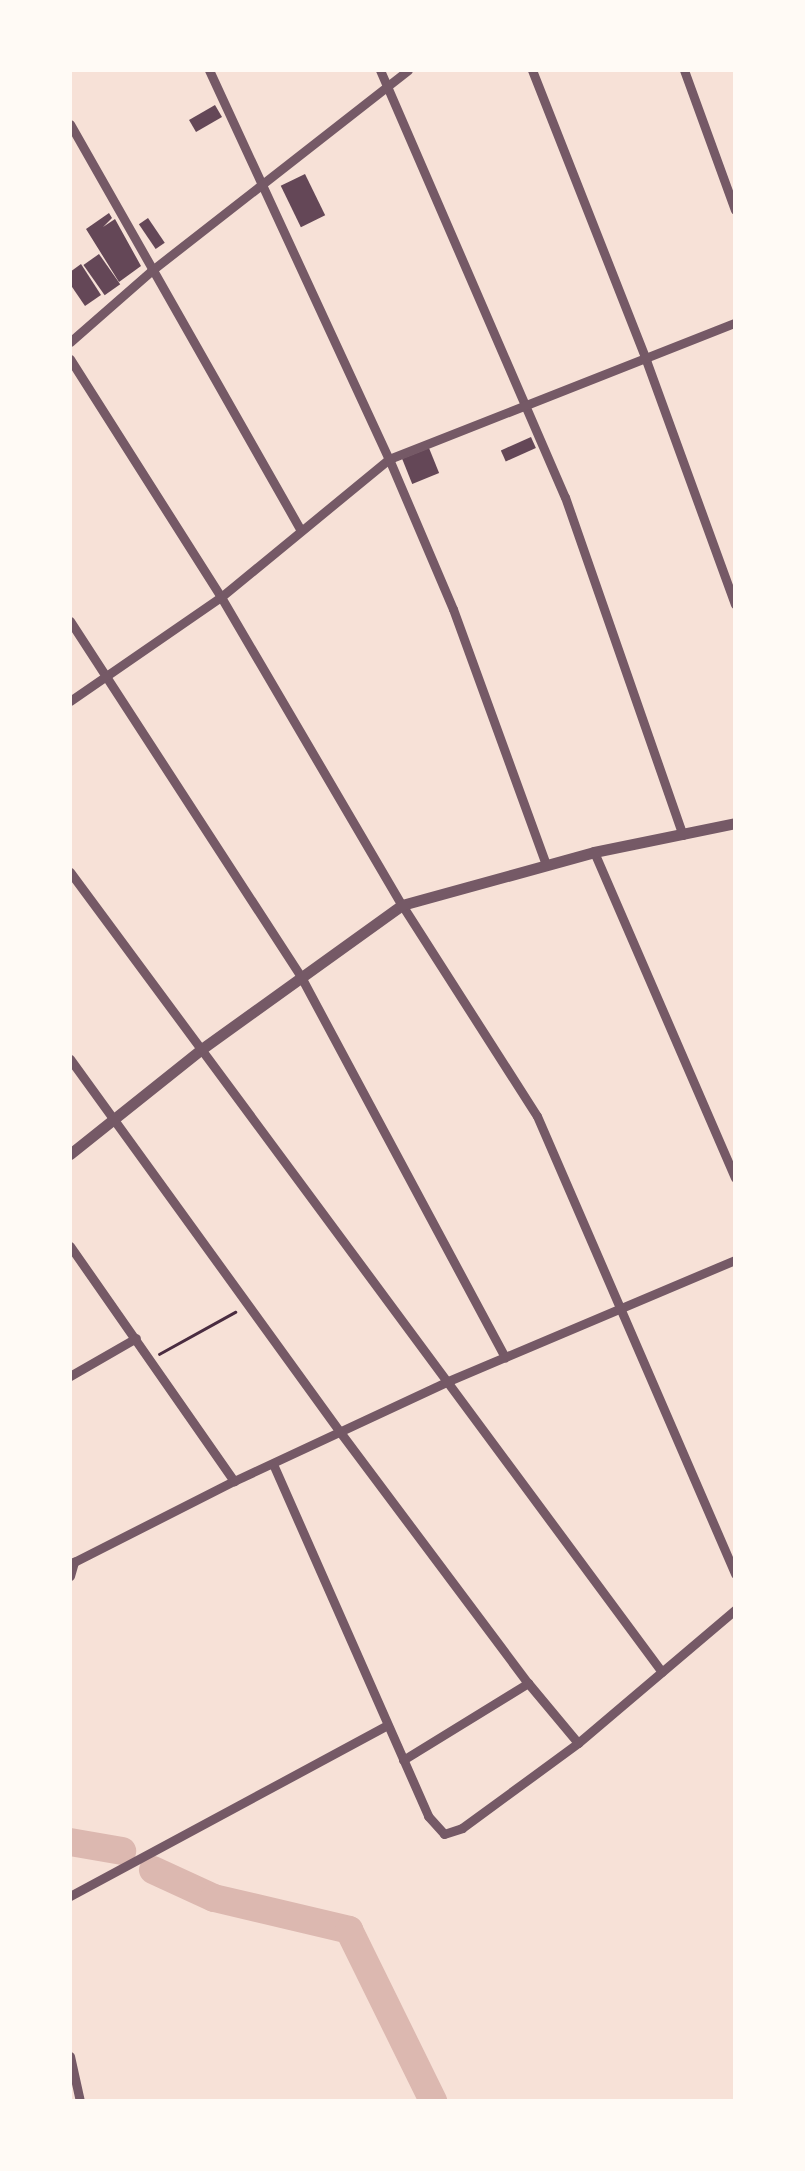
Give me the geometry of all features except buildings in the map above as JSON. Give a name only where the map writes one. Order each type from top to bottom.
[{"type":"street","points":[[209,70],[389,459],[453,609],[546,865]]},
{"type":"street","points":[[380,70],[566,497],[682,835]]},
{"type":"street","points":[[70,342],[151,271],[408,70]]},
{"type":"street","points":[[532,70],[646,360],[735,604]]},
{"type":"street","points":[[684,70],[735,210]]},
{"type":"street","points":[[70,124],[300,529]]},
{"type":"street","points":[[70,702],[221,598],[389,459],[735,323]]},
{"type":"street","points":[[70,359],[221,598],[402,905],[538,1116],[735,1574]]},
{"type":"street","points":[[70,621],[300,975],[505,1357]]},
{"type":"street","points":[[70,1154],[202,1048],[402,905],[594,852],[735,824]]},
{"type":"street","points":[[594,852],[735,1178]]},
{"type":"street","points":[[70,872],[662,1672]]},
{"type":"street","points":[[70,1059],[340,1432],[528,1683],[578,1743]]},
{"type":"street","points":[[70,1246],[234,1481]]},
{"type":"street","points":[[74,1562],[234,1481],[446,1382],[735,1260]]},
{"type":"street","points":[[70,1376],[136,1338]]},
{"type":"street","points":[[273,1464],[432,1826],[444,1834],[462,1828],[578,1743],[735,1610]]},
{"type":"street","points":[[70,1548],[74,1562],[70,1576]]},
{"type":"street","points":[[402,1760],[528,1683]]},
{"type":"street","points":[[70,1896],[388,1725]]},
{"type":"street","points":[[70,2056],[80,2101]]},
{"type":"path","points":[[150,1359],[250,1304]]},
{"type":"waterway","points":[[70,1842],[122,1851]]},
{"type":"waterway","points":[[153,1870],[214,1898],[349,1930],[433,2101]]}]
